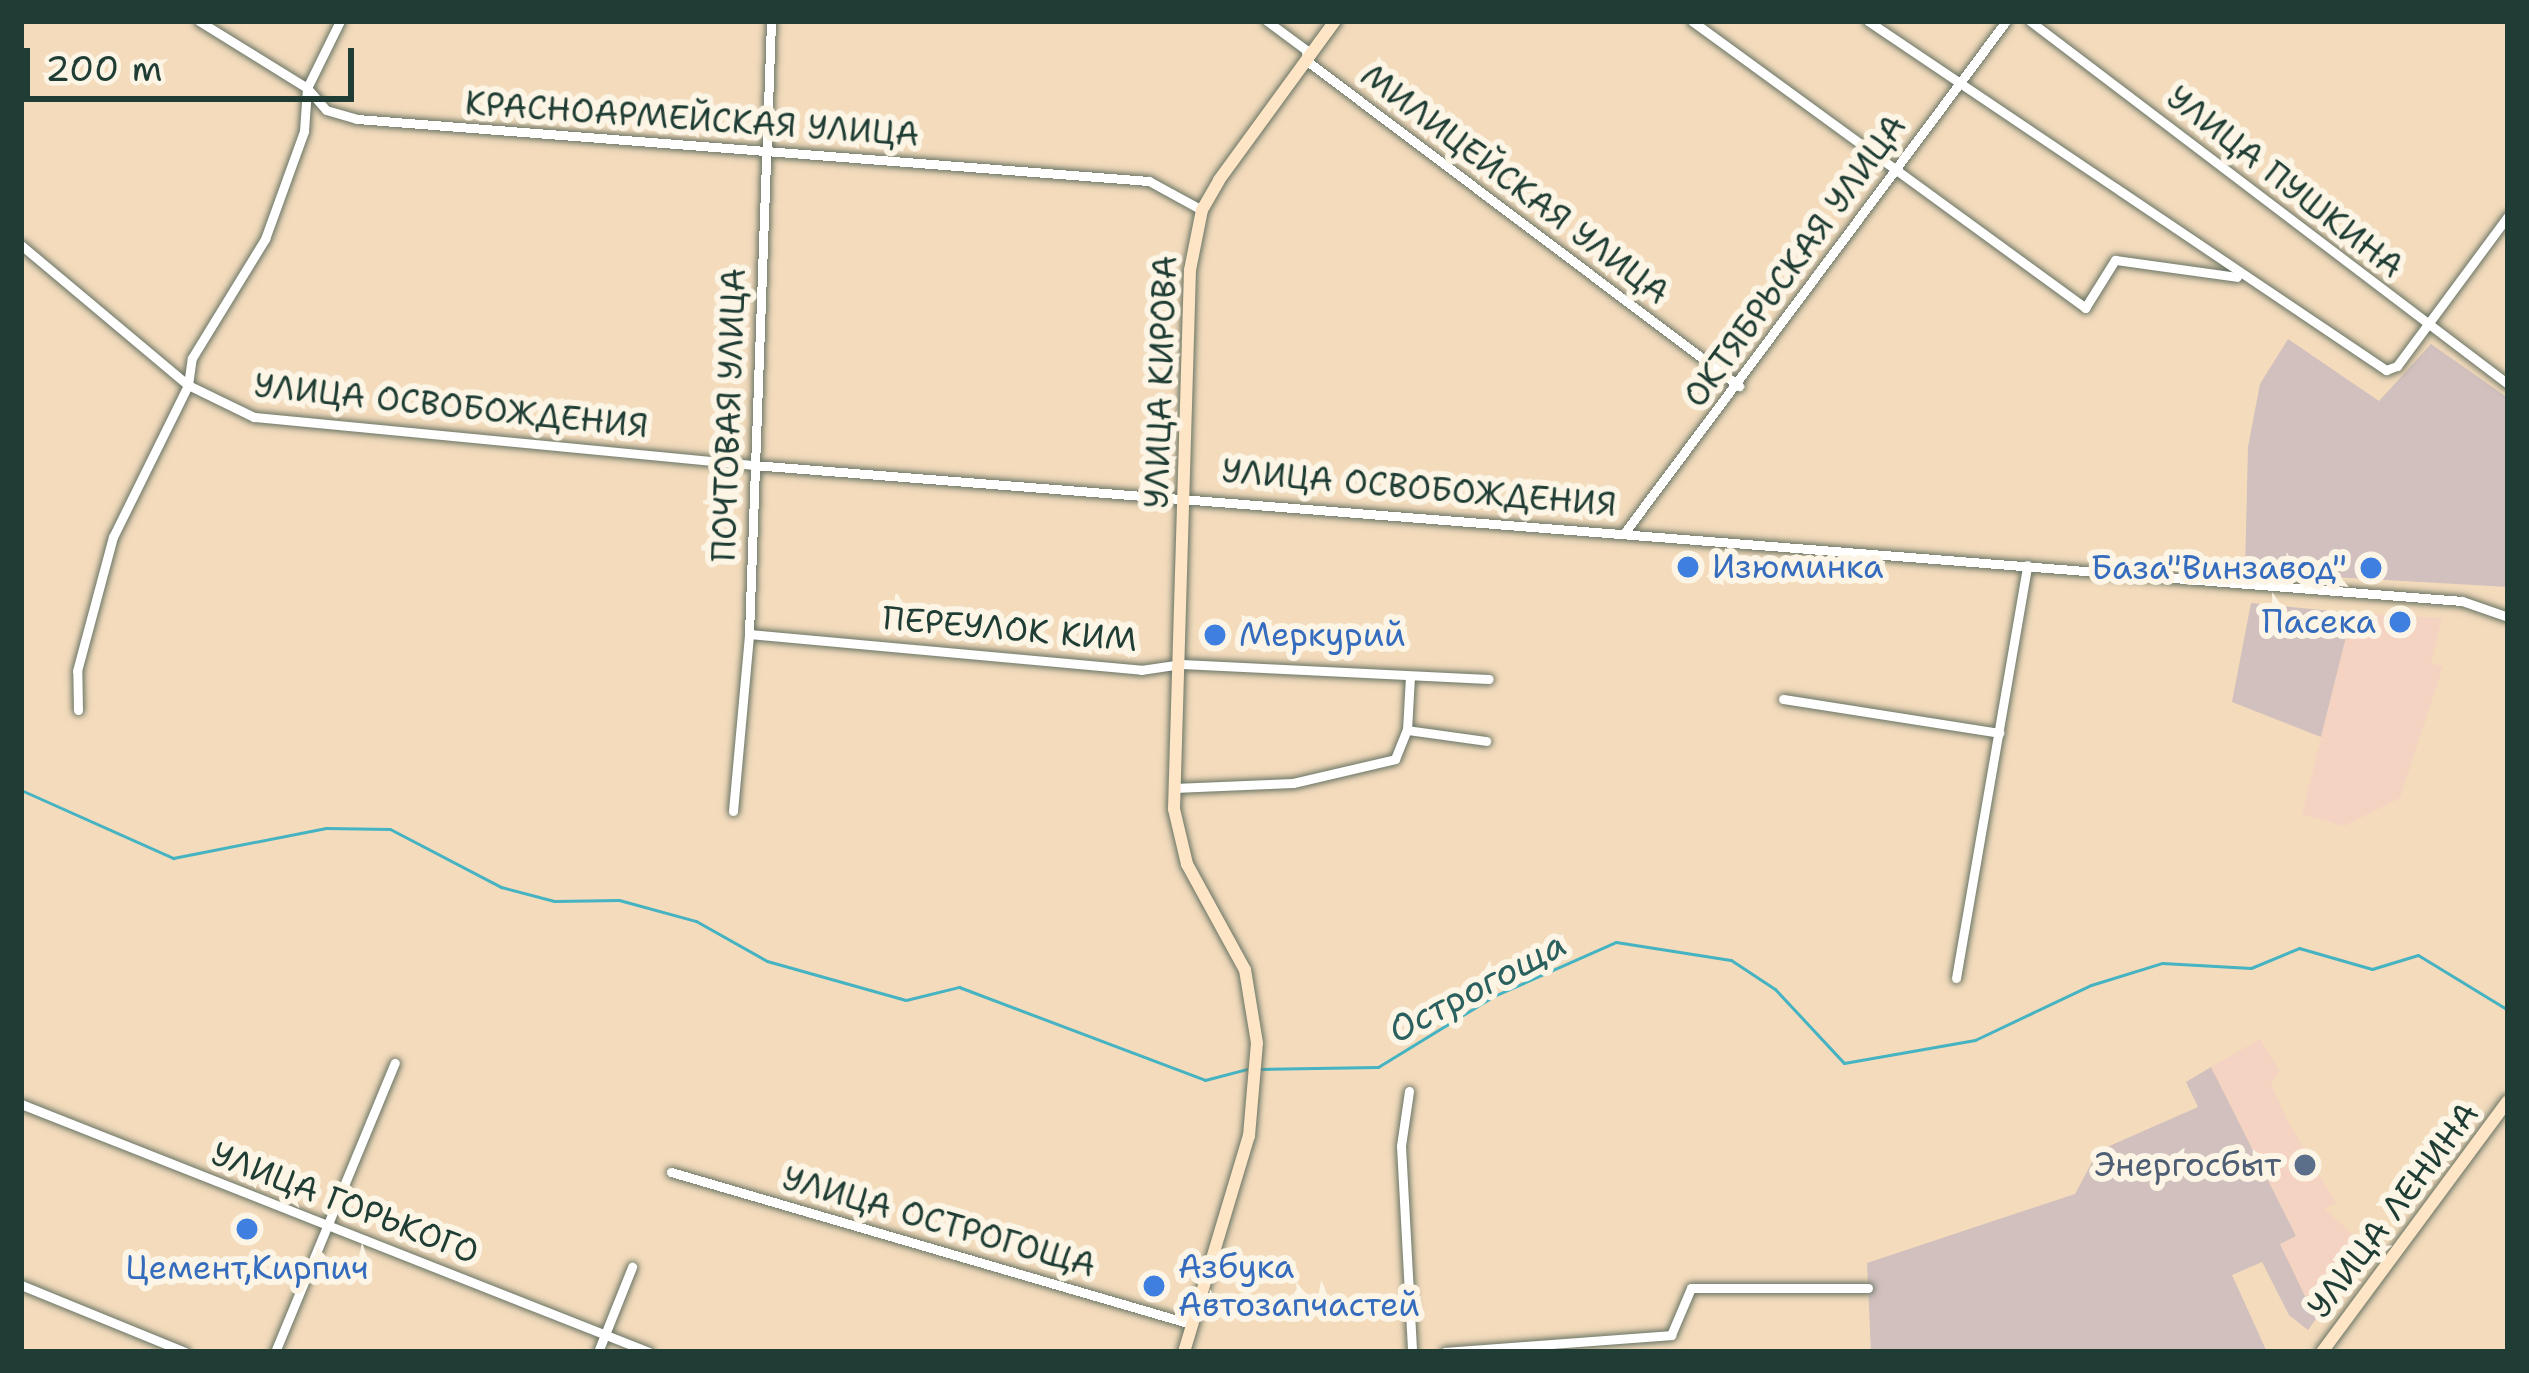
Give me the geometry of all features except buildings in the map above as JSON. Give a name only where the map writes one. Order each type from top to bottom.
[{"type":"main road","name":"УЛИЦА КИРОВА","points":[[1184,1352],[1253,1099],[1256,1043],[1246,970],[1187,864],[1174,788],[1190,270],[1202,210],[1335,21]]},
{"type":"main road","name":"УЛИЦА ЛЕНИНА","points":[[2322,1352],[2508,1100]]},
{"type":"street","name":"КРАСНОАРМЕЙСКАЯ УЛИЦА","points":[[200,21],[307,88],[326,110],[357,119],[1149,181],[1202,210]]},
{"type":"street","points":[[78,710],[77,671],[113,537],[188,386],[192,358],[265,239],[304,131],[307,88],[340,21]]},
{"type":"street","name":"ПОЧТОВАЯ УЛИЦА","points":[[733,811],[748,634],[771,21]]},
{"type":"street","name":"МИЛИЦЕЙСКАЯ УЛИЦА","points":[[1267,21],[1306,50],[1307,61],[1738,386]]},
{"type":"street","points":[[1692,21],[1892,172],[2085,308],[2115,260],[2239,277]]},
{"type":"street","points":[[1868,21],[2239,277],[2386,370],[2427,326],[2508,216]]},
{"type":"street","name":"ОКТЯБРЬСКАЯ УЛИЦА","points":[[1625,532],[2006,21]]},
{"type":"street","name":"УЛИЦА ПУШКИНА","points":[[2030,21],[2508,384]]},
{"type":"street","name":"УЛИЦА ОСВОБОЖДЕНИЯ","points":[[21,245],[188,386],[254,417],[753,465],[2462,601],[2508,617]]},
{"type":"street","points":[[1956,979],[2027,565]]},
{"type":"street","name":"ПЕРЕУЛОК КИМ","points":[[748,634],[1108,668],[1181,664],[1489,679]]},
{"type":"street","points":[[1174,788],[1293,783],[1395,759],[1407,730],[1410,676]]},
{"type":"street","points":[[1783,700],[1999,733]]},
{"type":"street","points":[[1407,730],[1486,741]]},
{"type":"street","points":[[275,1352],[395,1063]]},
{"type":"street","points":[[1409,1091],[1401,1146],[1412,1352]]},
{"type":"street","name":"УЛИЦА ГОРЬКОГО","points":[[21,1104],[649,1352]]},
{"type":"street","name":"УЛИЦА ОСТРОГОЩА","points":[[671,1172],[1191,1324]]},
{"type":"street","points":[[598,1352],[632,1267]]},
{"type":"street","points":[[21,1285],[185,1352]]},
{"type":"street","points":[[1444,1352],[1671,1335],[1691,1288],[1868,1288]]},
{"type":"shaded area","points":[[2288,339],[2379,401],[2431,344],[2508,398],[2508,587],[2245,572],[2248,447],[2260,384]]},
{"type":"shaded area","points":[[2251,603],[2352,613],[2321,737],[2232,702]]},
{"type":"shaded area","points":[[2352,613],[2442,618],[2431,663],[2443,667],[2400,798],[2344,826],[2302,814]]},
{"type":"shaded area","points":[[2260,1039],[2280,1072],[2271,1083],[2286,1118],[2336,1203],[2325,1209],[2369,1250],[2316,1319],[2280,1244],[2296,1235],[2211,1067]]},
{"type":"shaded area","points":[[2211,1067],[2296,1236],[2280,1244],[2316,1319],[2308,1330],[2289,1315],[2262,1262],[2232,1275],[2267,1352],[1871,1352],[1867,1263],[2075,1194],[2098,1151],[2198,1107],[2186,1082]]},
{"type":"waterway","name":"Острогоща","points":[[21,790],[173,858],[326,828],[390,829],[501,887],[554,901],[619,900],[696,921],[767,961],[906,1000],[959,987],[1205,1080],[1247,1069]]},
{"type":"waterway","name":"Острогоща","points":[[1257,1069],[1378,1067],[1494,996],[1616,942],[1731,960],[1775,989],[1844,1063],[1975,1040],[2091,985],[2162,963],[2251,968],[2299,948],[2372,969],[2418,955],[2508,1010]]},
{"type":"place","name":"Изюминка","points":[[1688,567]]},
{"type":"place","name":"База\"Винзавод\"","points":[[2371,568]]},
{"type":"place","name":"Пасека","points":[[2400,622]]},
{"type":"place","name":"Меркурий","points":[[1215,635]]},
{"type":"place","name":"Энергосбыт","points":[[2305,1165]]},
{"type":"place","name":"Цемент,Кирпич","points":[[247,1229]]},
{"type":"place","name":"Азбука Автозапчастей","points":[[1154,1286]]}]
